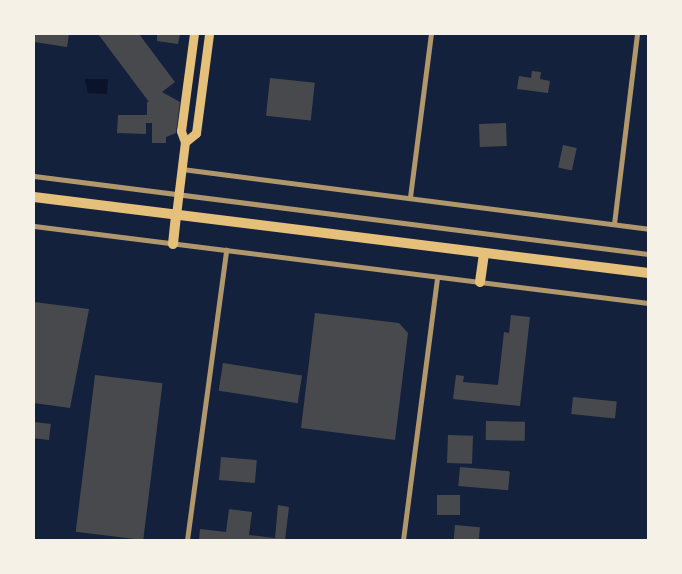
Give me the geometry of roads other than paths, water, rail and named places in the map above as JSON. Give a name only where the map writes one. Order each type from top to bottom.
[{"type":"highway","points":[[34,198],[648,273]]},
{"type":"highway","points":[[173,244],[176,214]]},
{"type":"highway","points":[[480,282],[484,253]]},
{"type":"main road","points":[[176,214],[185,142],[181,131],[194,34]]},
{"type":"main road","points":[[185,142],[196,133],[209,34]]},
{"type":"street","points":[[410,197],[431,34]]},
{"type":"street","points":[[614,224],[638,34]]},
{"type":"street","points":[[182,169],[648,229]]},
{"type":"street","points":[[34,176],[648,254]]},
{"type":"street","points":[[34,226],[648,303]]},
{"type":"street","points":[[187,540],[226,250]]},
{"type":"street","points":[[403,540],[438,277]]},
{"type":"water","points":[[85,79],[108,79],[107,94],[88,93]]}]
